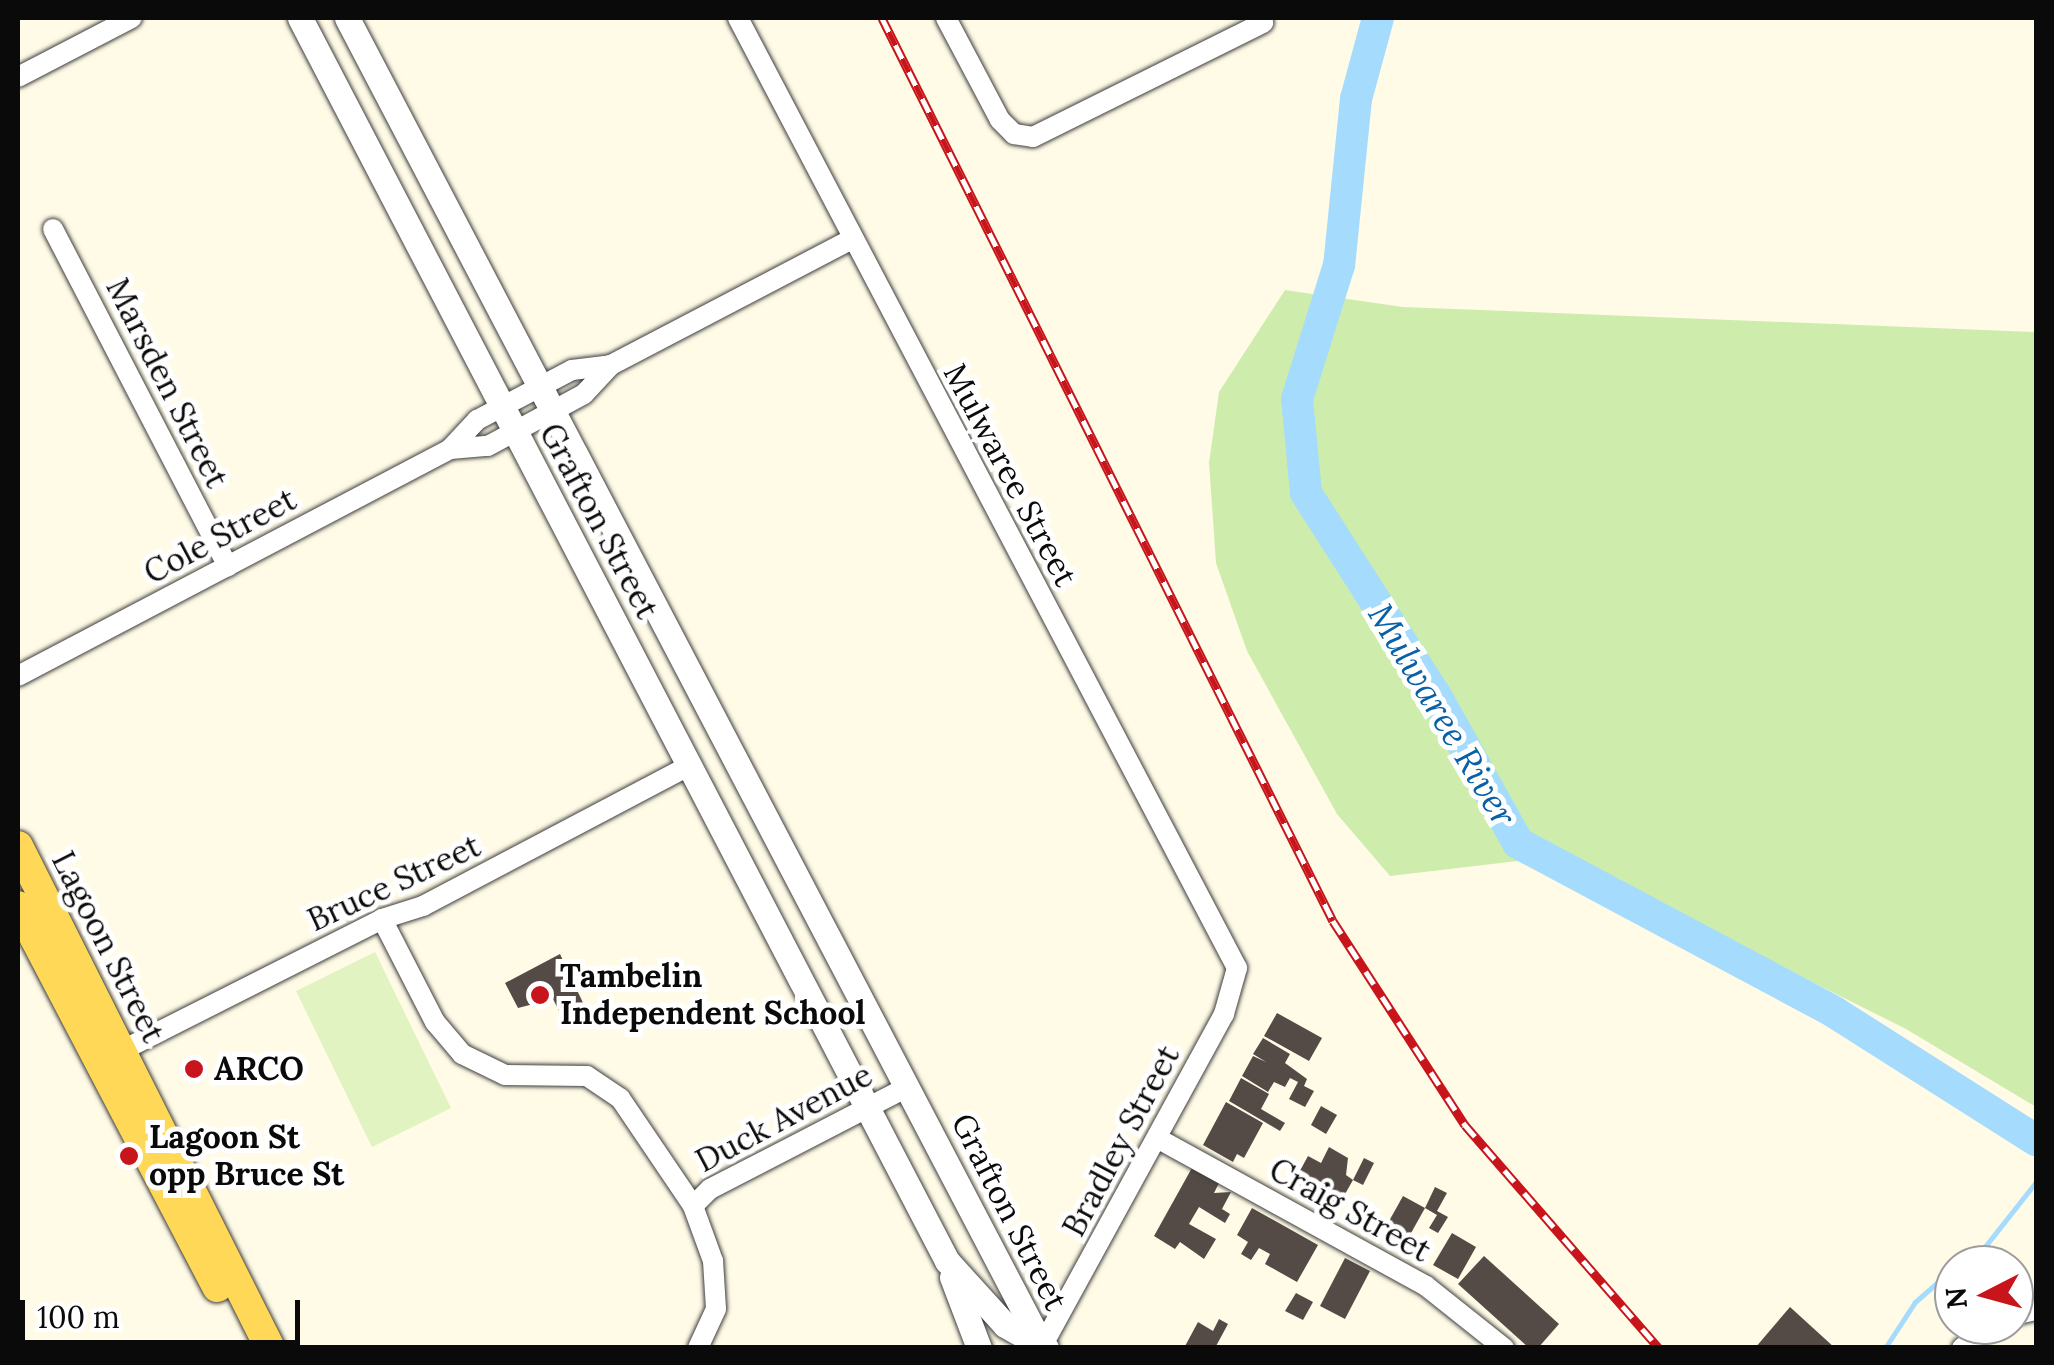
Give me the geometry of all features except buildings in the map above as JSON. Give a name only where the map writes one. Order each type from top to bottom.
[{"type":"main road","name":"Lagoon Street","points":[[18,846],[270,1348]]},
{"type":"main road","points":[[18,884],[34,938]]},
{"type":"main road","name":"Lagoon Street","points":[[18,906],[248,1348]]},
{"type":"street","points":[[18,77],[132,18]]},
{"type":"street","name":"Grafton Street","points":[[300,18],[869,1106],[946,1261],[1005,1325],[1043,1347]]},
{"type":"street","name":"Grafton Street","points":[[347,18],[1043,1347]]},
{"type":"street","name":"Mulwaree Street","points":[[741,18],[852,239],[1232,959]]},
{"type":"street","points":[[946,18],[1000,120],[1014,134],[1054,132],[1263,23]]},
{"type":"street","name":"Marsden Street","points":[[53,229],[228,566]]},
{"type":"street","name":"Cole Street","points":[[450,450],[488,446],[584,394],[612,365],[852,239]]},
{"type":"street","name":"Cole Street","points":[[18,676],[450,450],[476,420],[540,386],[572,370],[612,365]]},
{"type":"street","name":"Bruce Street","points":[[122,1051],[382,919],[423,906],[690,765]]},
{"type":"street","points":[[382,919],[435,1022],[462,1054],[505,1075],[568,1074],[603,1084],[620,1098],[693,1206],[718,1293],[698,1348]]},
{"type":"street","name":"Bradley Street","points":[[1043,1347],[1234,992],[1232,959]]},
{"type":"street","name":"Duck Avenue","points":[[693,1206],[710,1189],[908,1087]]},
{"type":"street","name":"Craig Street","points":[[1157,1138],[1426,1286],[1504,1348]]},
{"type":"street","points":[[946,1261],[978,1348]]},
{"type":"green space","points":[[1285,290],[1403,307],[2036,332],[2036,1107],[1906,1029],[1560,856],[1390,876],[1337,814],[1247,651],[1216,563],[1209,463],[1219,392]]},
{"type":"green space","points":[[375,952],[451,1108],[372,1147],[296,991]]},
{"type":"waterway","name":"Mulwaree River","points":[[1378,18],[1356,99],[1339,265],[1297,399],[1306,493],[1436,696],[1518,843],[1834,1012],[2036,1140]]},
{"type":"waterway","points":[[1986,1245],[2036,1182]]},
{"type":"waterway","points":[[1885,1348],[1915,1302],[1934,1285]]},
{"type":"railway","points":[[882,18],[1333,921],[1465,1125],[1659,1348]]},
{"type":"place","name":"Tambelin Independent School","points":[[540,995]]},
{"type":"place","name":"ARCO","points":[[194,1069]]},
{"type":"place","name":"Lagoon St opp Bruce St","points":[[129,1156]]}]
